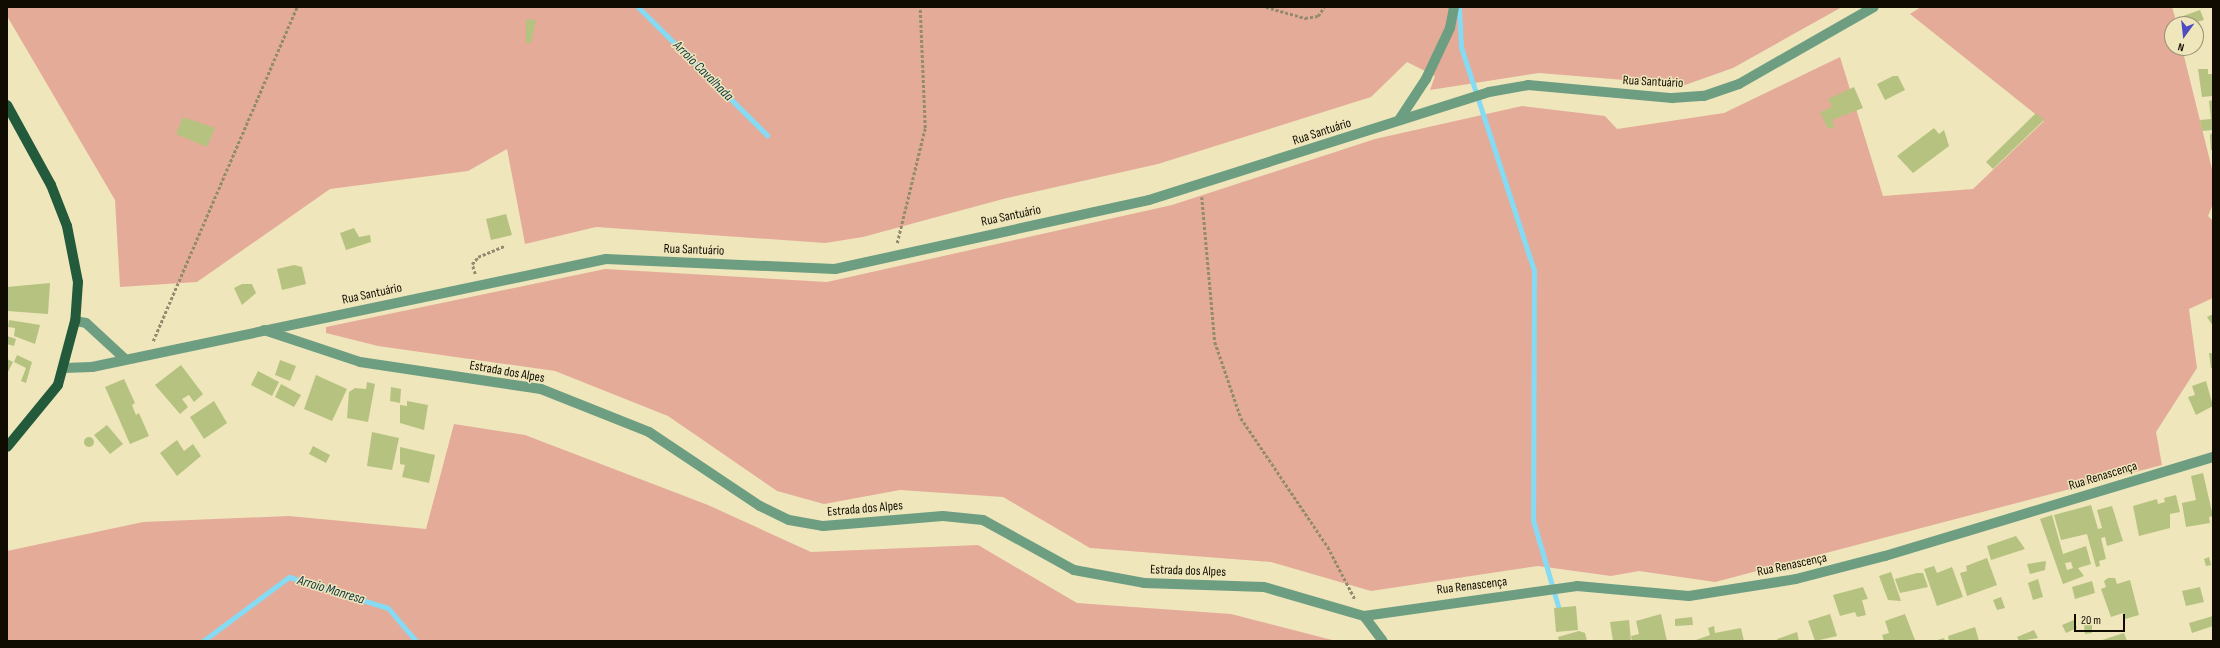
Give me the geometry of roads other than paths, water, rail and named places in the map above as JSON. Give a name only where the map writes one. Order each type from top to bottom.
[{"type":"main road","points":[[7,105],[51,185],[67,226],[78,282],[75,321],[64,368],[48,399],[7,447]]},
{"type":"street","points":[[1399,120],[1426,79],[1450,28],[1454,7]]},
{"type":"street","name":"Rua Santuário","points":[[64,368],[92,367],[478,284],[606,259],[835,268],[1149,200],[1201,185],[1489,92],[1528,85],[1672,98],[1704,96],[1739,84],[1874,7]]},
{"type":"street","points":[[75,321],[86,324],[125,359]]},
{"type":"street","name":"Estrada dos Alpes","points":[[264,330],[360,362],[541,389],[649,432],[760,506],[789,520],[823,526],[943,516],[983,520],[1074,570],[1144,582],[1264,587],[1364,616]]},
{"type":"street","name":"Rua Renascença","points":[[1364,616],[1577,586],[1688,596],[1796,579],[1885,556],[2213,457]]},
{"type":"street","points":[[1364,616],[1384,641]]},
{"type":"waterway","name":"Arroio Cavalhada","points":[[638,7],[767,135]]},
{"type":"waterway","points":[[1459,7],[1461,47],[1534,270],[1533,520],[1560,613]]},
{"type":"waterway","name":"Arroio Manresa","points":[[203,641],[289,577],[388,608],[416,641]]}]
